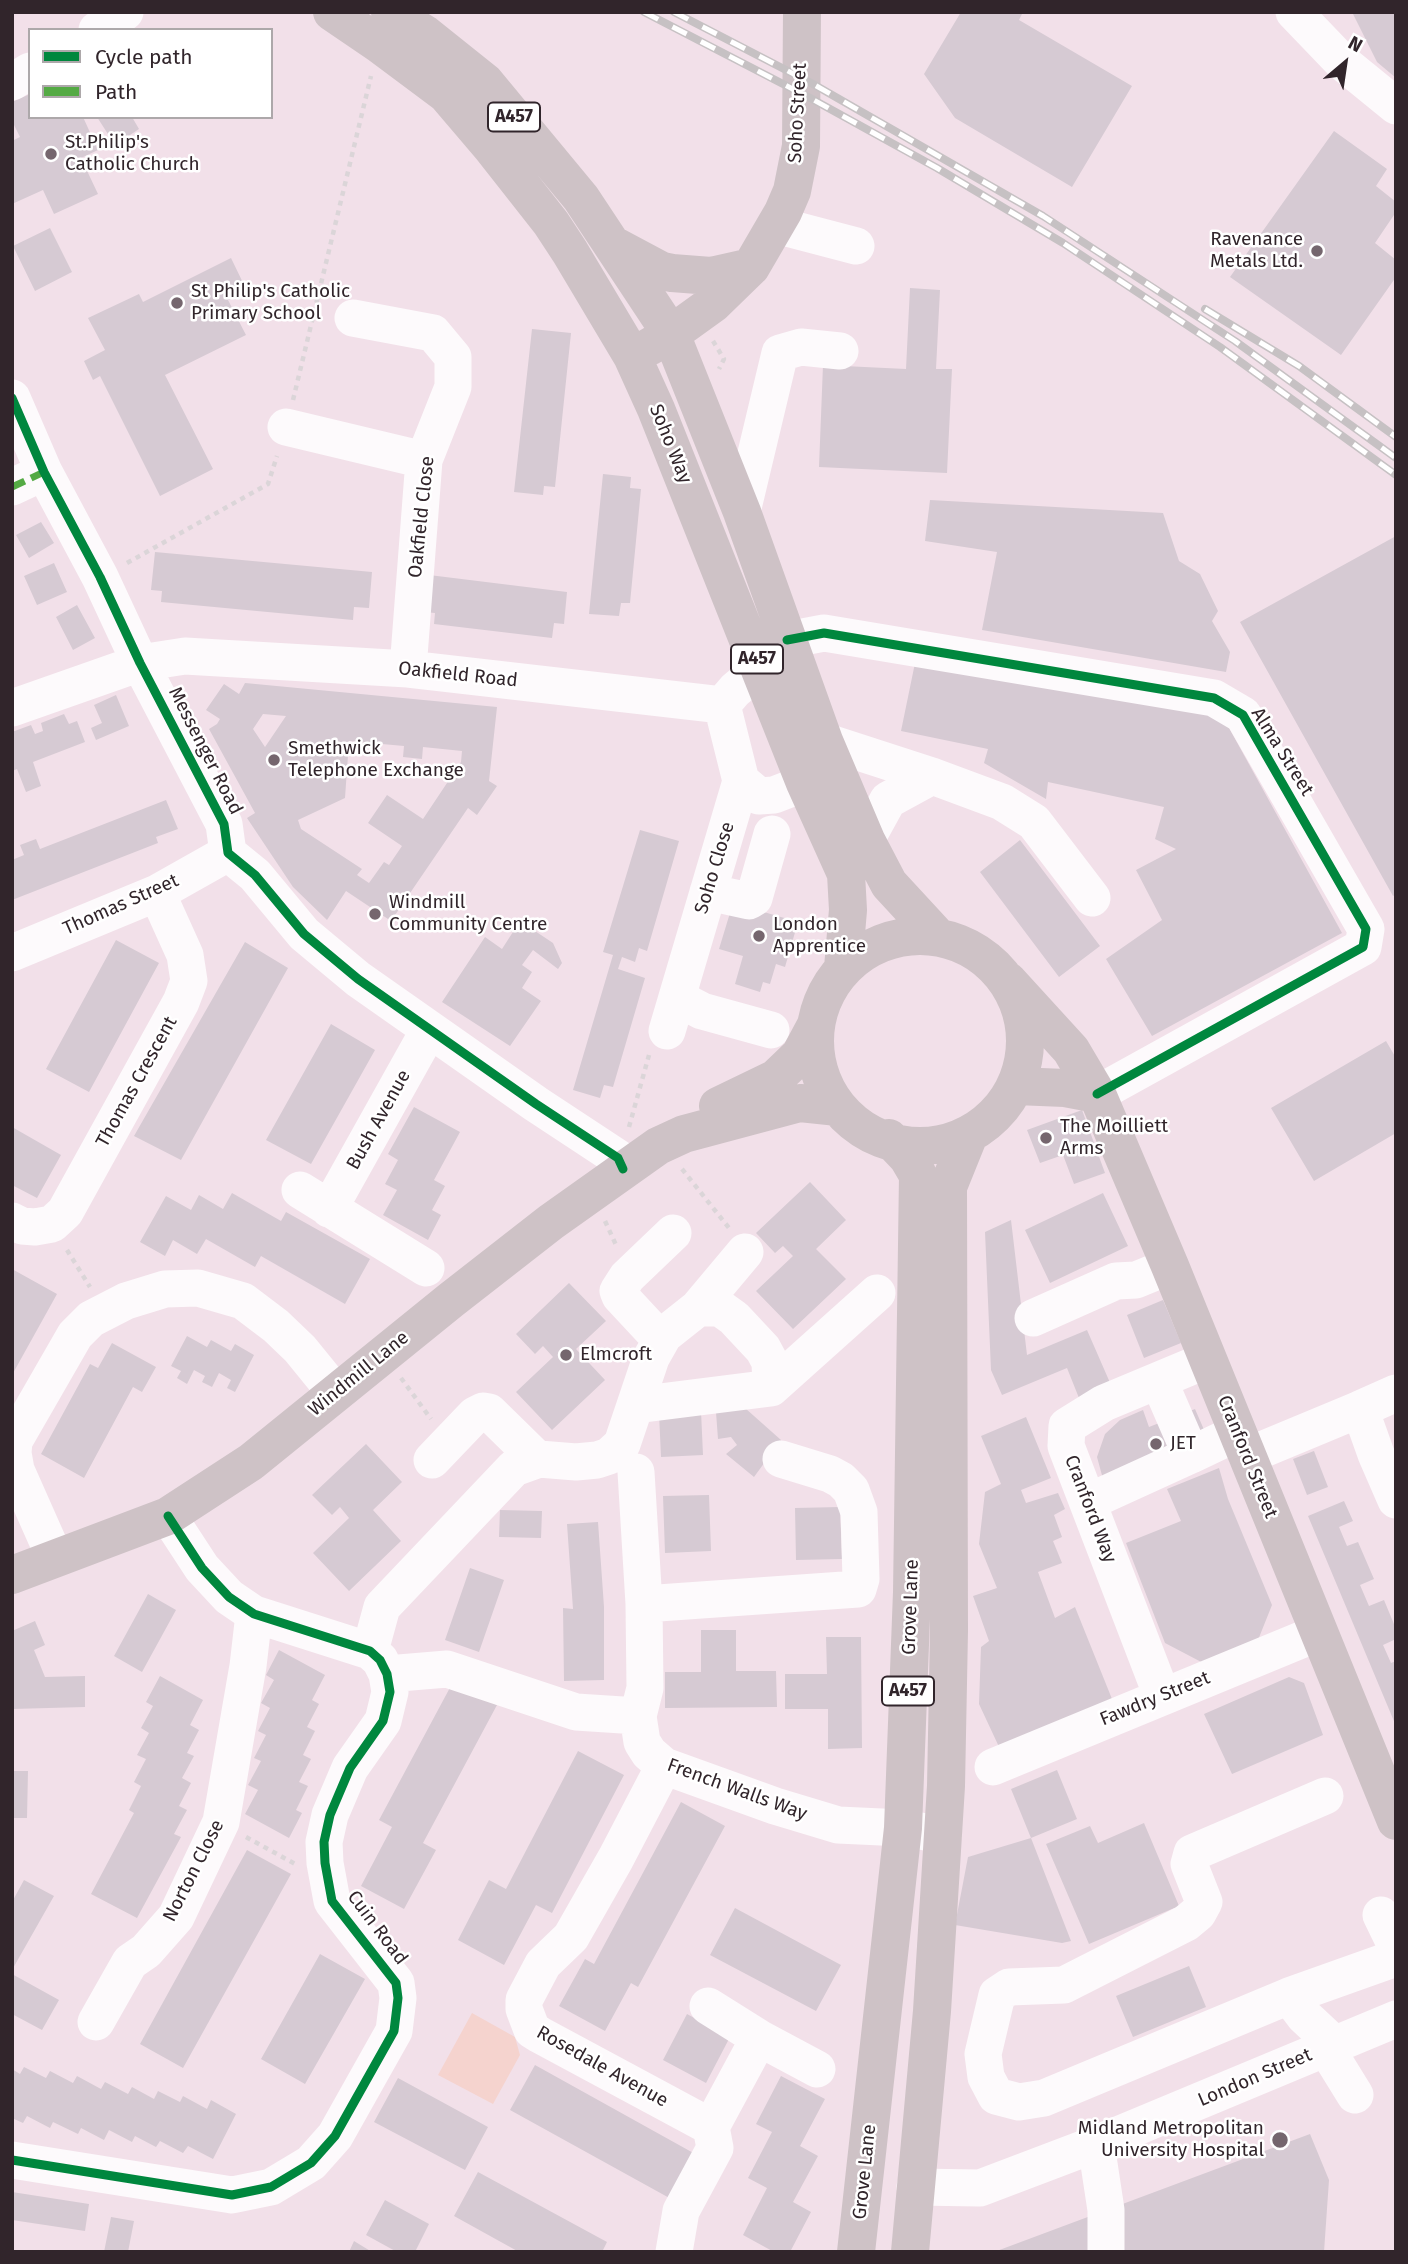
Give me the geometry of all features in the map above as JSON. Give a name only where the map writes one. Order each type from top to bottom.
[{"type":"main road","name":"Soho Way","points":[[332,12],[446,94],[557,232],[632,356],[656,408],[805,783],[846,874],[849,910],[843,968]]},
{"type":"main road","name":"A457","points":[[390,12],[425,34],[485,82],[582,198],[671,334],[742,512],[824,741],[866,840],[889,884],[937,936]]},
{"type":"main road","name":"Soho Street","points":[[632,356],[671,334],[713,303],[751,267],[776,225],[792,191],[800,146],[801,21]]},
{"type":"main road","points":[[614,246],[662,271],[672,273],[711,276],[751,267]]},
{"type":"main road","points":[[906,936],[937,936],[984,957],[1008,981],[1019,1004],[1026,1034],[1025,1058],[1016,1086],[997,1114],[969,1135],[940,1145],[917,1146],[868,1133],[852,1122],[838,1107],[824,1084],[816,1060],[816,1025],[823,999],[843,968],[874,946],[906,936]]},
{"type":"main road","name":"Cranford Street","points":[[1008,981],[1071,1050],[1097,1094],[1396,1821]]},
{"type":"main road","name":"Windmill Lane","points":[[671,1140],[709,1111],[776,1078],[800,1055],[816,1025]]},
{"type":"main road","points":[[1016,1086],[1065,1088],[1097,1094]]},
{"type":"main road","name":"Windmill Lane","points":[[12,1575],[167,1516],[251,1462],[621,1163],[671,1140],[800,1103],[838,1107]]},
{"type":"main road","name":"Grove Lane","points":[[910,2252],[932,2011],[943,1835],[948,1631],[948,1187],[969,1135]]},
{"type":"main road","name":"Grove Lane","points":[[856,2252],[903,1828],[912,1592],[918,1175],[908,1158],[889,1138]]},
{"type":"street","points":[[100,28],[125,12]]},
{"type":"street","points":[[1294,12],[1342,62],[1396,106]]},
{"type":"street","points":[[12,82],[28,72]]},
{"type":"street","points":[[776,225],[856,246]]},
{"type":"street","name":"Oakfield Close","points":[[353,318],[433,333],[453,358],[453,387],[424,460],[408,669]]},
{"type":"street","points":[[742,512],[780,353],[801,347],[840,351]]},
{"type":"street","name":"Messenger Road","points":[[12,398],[28,479],[100,577],[140,663],[224,824],[228,853]]},
{"type":"street","points":[[286,427],[424,460]]},
{"type":"street","name":"Alma Street","points":[[788,640],[824,633],[1214,698],[1243,715],[1366,929],[1363,947]]},
{"type":"street","name":"Oakfield Road","points":[[13,706],[140,663],[185,656],[408,669],[722,705]]},
{"type":"street","points":[[760,669],[722,705],[741,781],[758,796],[774,795],[805,783]]},
{"type":"street","points":[[824,741],[1002,802],[1034,822],[1093,898]]},
{"type":"street","points":[[866,840],[888,800],[932,776]]},
{"type":"street","name":"Soho Close","points":[[672,1014],[741,781]]},
{"type":"street","points":[[708,892],[749,901],[754,898],[772,834]]},
{"type":"street","points":[[228,853],[256,875],[304,934],[358,979],[621,1163]]},
{"type":"street","name":"Thomas Street","points":[[12,953],[157,893],[228,853]]},
{"type":"street","name":"Thomas Crescent","points":[[52,1224],[65,1212],[181,1002],[189,981],[184,955],[157,893]]},
{"type":"street","points":[[1097,1094],[1396,927]]},
{"type":"street","points":[[672,1014],[702,1011],[771,1030]]},
{"type":"street","name":"Bush Avenue","points":[[426,1268],[315,1200],[429,1030]]},
{"type":"street","points":[[12,1221],[22,1226],[35,1227],[52,1224]]},
{"type":"street","points":[[661,1340],[618,1291],[627,1277],[673,1233]]},
{"type":"street","name":"French Walls Way","points":[[745,1252],[698,1308],[664,1335],[651,1357],[636,1405],[629,1456],[644,1604],[645,1688],[638,1716],[642,1742],[649,1754],[664,1766],[775,1806],[838,1825],[903,1828],[943,1835]]},
{"type":"street","points":[[1033,1318],[1116,1281],[1136,1280],[1170,1266]]},
{"type":"street","points":[[55,1558],[16,1470],[14,1441],[75,1335],[91,1319],[126,1301],[165,1289],[198,1289],[243,1301],[276,1326],[300,1349],[335,1392]]},
{"type":"street","points":[[636,1405],[771,1388],[877,1293]]},
{"type":"street","points":[[698,1308],[720,1308],[734,1318],[763,1349],[770,1362],[771,1388]]},
{"type":"street","name":"Cranford Way","points":[[1162,1696],[1066,1446],[1067,1426],[1104,1403],[1207,1360]]},
{"type":"street","points":[[1159,1381],[1191,1455]]},
{"type":"street","points":[[1087,1502],[1191,1455],[1242,1445],[1360,1409],[1396,1392]]},
{"type":"street","points":[[1360,1409],[1396,1500]]},
{"type":"street","points":[[432,1460],[483,1410],[489,1412],[537,1459],[576,1462],[609,1456],[629,1456]]},
{"type":"street","points":[[644,1604],[858,1589],[859,1512],[851,1490],[841,1480],[798,1455]]},
{"type":"street","name":"Cuin Road","points":[[12,2160],[232,2195],[271,2187],[311,2163],[335,2136],[394,2031],[398,1998],[397,1983],[332,1901],[327,1883],[324,1842],[330,1815],[350,1768],[383,1721],[390,1692],[379,1662],[382,1607],[514,1468],[537,1459]]},
{"type":"street","points":[[167,1516],[202,1567],[229,1597],[254,1614],[379,1662],[447,1669],[576,1712],[638,1716]]},
{"type":"street","name":"Norton Close","points":[[96,2022],[130,1962],[146,1951],[176,1917],[221,1822],[254,1614]]},
{"type":"street","name":"Fawdry Street","points":[[993,1767],[1318,1633]]},
{"type":"street","name":"Rosedale Avenue","points":[[664,1766],[571,1937],[543,1964],[524,2000],[524,2009],[532,2030],[711,2127]]},
{"type":"street","points":[[1325,1796],[1192,1853],[1189,1864],[1204,1902],[1198,1913],[1186,1923],[1064,1985],[1009,1987],[997,1995],[983,2054],[986,2077],[996,2096],[1019,2102],[1044,2098],[1289,1996],[1393,1959],[1396,1954]]},
{"type":"street","points":[[1289,1996],[1330,2046],[1355,2095]]},
{"type":"street","points":[[708,2006],[759,2038],[817,2069]]},
{"type":"street","name":"London Street","points":[[915,2187],[981,2188],[1096,2144],[1396,2019]]},
{"type":"street","points":[[674,2252],[681,2211],[715,2148],[711,2127],[759,2038]]},
{"type":"street","points":[[1096,2144],[1105,2210],[1106,2252]]},
{"type":"path","points":[[100,577],[268,484],[286,427],[368,90]]},
{"type":"path","points":[[621,1163],[653,1040],[672,1014]]},
{"type":"path","points":[[671,1140],[681,1167],[721,1216],[745,1252]]},
{"type":"path","points":[[52,1224],[106,1311]]},
{"type":"path","points":[[221,1822],[327,1883]]},
{"type":"shaded area","points":[[472,2013],[515,2037],[520,2055],[493,2104],[438,2075]]},
{"type":"building","points":[[961,12],[1023,12],[1019,20],[1132,86],[1072,187],[955,118],[924,74]]},
{"type":"building","points":[[1352,12],[1396,12],[1396,78],[1377,62]]},
{"type":"building","name":"St.Philip's Catholic Church","points":[[28,95],[28,119],[84,119],[98,150],[81,158],[98,194],[54,214],[43,190],[12,204],[12,141],[20,137],[12,121],[12,102]]},
{"type":"building","points":[[98,119],[133,119],[139,129],[115,145]]},
{"type":"building","name":"Ravenance Metals Ltd.","points":[[1334,131],[1387,169],[1376,186],[1396,202],[1396,212],[1375,243],[1396,260],[1396,277],[1341,355],[1230,277]]},
{"type":"building","points":[[50,228],[72,272],[35,291],[13,246]]},
{"type":"building","points":[[231,258],[247,291],[228,300],[246,335],[165,375],[213,469],[160,496],[100,376],[93,380],[84,361],[105,350],[88,318],[139,294],[143,302]]},
{"type":"building","points":[[910,288],[940,290],[936,369],[952,369],[947,473],[819,467],[823,365],[906,369]]},
{"type":"building","points":[[532,329],[571,333],[555,487],[544,486],[543,495],[514,492]]},
{"type":"building","points":[[603,474],[631,477],[630,488],[641,489],[630,603],[621,603],[619,616],[589,614]]},
{"type":"building","points":[[930,500],[1163,513],[1179,561],[1200,574],[1218,611],[1212,621],[1230,652],[1226,672],[982,630],[997,552],[925,541]]},
{"type":"building","points":[[41,522],[54,543],[29,558],[16,535]]},
{"type":"building","points":[[1396,536],[1396,894],[1393,896],[1240,622]]},
{"type":"building","points":[[155,552],[372,572],[369,608],[354,607],[353,620],[161,602],[162,591],[151,590]]},
{"type":"building","points":[[54,563],[67,592],[37,605],[24,576]]},
{"type":"building","points":[[429,575],[567,592],[564,624],[554,623],[552,638],[434,624],[435,613],[424,612]]},
{"type":"building","points":[[77,605],[95,638],[73,650],[56,617]]},
{"type":"building","points":[[915,663],[1223,717],[1342,933],[1152,1036],[1106,959],[1162,920],[1136,870],[1176,849],[1155,839],[1164,807],[1048,782],[1046,799],[984,763],[988,749],[901,731]]},
{"type":"building","points":[[245,683],[497,707],[489,781],[497,786],[477,815],[468,808],[391,921],[346,891],[327,920],[293,887],[247,818],[255,813],[209,729],[220,719],[206,710],[224,684],[239,694]],"holes":[[[263,714],[286,716],[265,747],[253,729]],[[349,741],[404,746],[403,757],[422,759],[423,747],[462,751],[461,762],[423,819],[387,795],[368,823],[402,846],[389,865],[384,862],[369,883],[357,875],[362,869],[301,829],[298,820],[345,798]]]},
{"type":"building","points":[[116,695],[129,726],[96,740],[91,728],[102,723],[94,705]]},
{"type":"building","points":[[64,714],[69,724],[77,721],[85,742],[33,762],[41,786],[26,792],[17,769],[12,771],[12,732],[31,725],[35,734],[43,731],[41,723]]},
{"type":"building","points":[[166,800],[178,829],[156,837],[158,843],[12,900],[12,860],[24,855],[20,845],[36,839],[40,849]]},
{"type":"building","points":[[640,830],[679,841],[647,951],[639,948],[635,962],[622,957],[618,969],[645,978],[613,1087],[604,1085],[600,1098],[573,1090],[613,955],[603,952]]},
{"type":"building","points":[[1020,840],[1100,946],[1059,977],[980,872]]},
{"type":"building","name":"London Apprentice","points":[[733,903],[798,922],[785,967],[776,964],[770,984],[763,982],[760,992],[735,984],[743,956],[719,949]]},
{"type":"building","points":[[520,921],[553,943],[562,963],[558,969],[533,950],[522,965],[532,972],[522,988],[541,1001],[510,1046],[442,1002],[485,937],[502,949]]},
{"type":"building","points":[[116,940],[159,963],[89,1092],[46,1069]]},
{"type":"building","points":[[245,942],[288,968],[181,1160],[134,1136]]},
{"type":"building","points":[[331,1024],[375,1050],[311,1164],[266,1140]]},
{"type":"building","points":[[1386,1041],[1396,1058],[1396,1133],[1314,1181],[1271,1108]]},
{"type":"building","points":[[414,1107],[460,1132],[434,1180],[445,1186],[432,1210],[441,1215],[428,1240],[383,1215],[397,1190],[385,1184],[398,1160],[388,1154]]},
{"type":"building","points":[[1082,1110],[1105,1173],[1074,1184],[1063,1155],[1040,1163],[1027,1130]]},
{"type":"building","points":[[12,1127],[61,1155],[37,1198],[12,1185]]},
{"type":"building","points":[[810,1182],[846,1220],[816,1249],[846,1279],[793,1329],[756,1291],[793,1256],[783,1246],[775,1253],[756,1233]]},
{"type":"building","points":[[232,1193],[281,1221],[286,1212],[370,1259],[345,1304],[261,1256],[255,1267],[206,1239],[197,1254],[173,1240],[165,1256],[140,1242],[166,1196],[191,1210],[199,1195],[223,1209]]},
{"type":"building","points":[[1103,1193],[1128,1246],[1050,1283],[1025,1230]]},
{"type":"building","points":[[1011,1220],[1027,1355],[1087,1330],[1111,1385],[1079,1398],[1067,1368],[1002,1395],[991,1370],[985,1232]]},
{"type":"building","points":[[12,1269],[57,1294],[12,1375]]},
{"type":"building","name":"Elmcroft","points":[[569,1283],[606,1321],[576,1349],[605,1380],[552,1430],[516,1392],[553,1357],[543,1346],[535,1354],[516,1334]]},
{"type":"building","points":[[1163,1300],[1181,1343],[1144,1358],[1127,1315]]},
{"type":"building","points":[[187,1336],[207,1347],[211,1340],[231,1351],[235,1344],[254,1355],[235,1392],[227,1388],[231,1380],[219,1373],[212,1387],[202,1382],[205,1376],[194,1370],[187,1384],[177,1378],[181,1371],[171,1366]]},
{"type":"building","points":[[112,1343],[156,1367],[142,1392],[133,1387],[84,1478],[41,1454],[90,1364],[98,1368]]},
{"type":"building","points":[[745,1408],[781,1440],[754,1477],[726,1454],[737,1445],[731,1437],[718,1439],[716,1412]]},
{"type":"building","name":"JET","points":[[1195,1409],[1215,1455],[1106,1490],[1097,1457],[1105,1434],[1120,1420],[1143,1410],[1149,1427]]},
{"type":"building","points":[[701,1411],[703,1455],[661,1457],[659,1413]]},
{"type":"building","points":[[1026,1417],[1051,1478],[1021,1490],[1026,1503],[1058,1493],[1065,1509],[1054,1515],[1062,1537],[1053,1541],[1062,1563],[1038,1572],[1055,1618],[1075,1607],[1112,1699],[1000,1749],[979,1704],[981,1647],[989,1641],[973,1596],[997,1588],[979,1544],[985,1492],[1001,1484],[981,1436]]},
{"type":"building","points":[[366,1444],[402,1482],[373,1510],[401,1541],[349,1591],[313,1553],[349,1518],[340,1507],[332,1515],[312,1495]]},
{"type":"building","points":[[1314,1451],[1328,1487],[1307,1495],[1293,1459]]},
{"type":"building","points":[[1219,1468],[1228,1499],[1272,1605],[1258,1640],[1207,1665],[1165,1643],[1126,1543],[1181,1521],[1167,1489]]},
{"type":"building","points":[[709,1495],[711,1551],[665,1553],[663,1496]]},
{"type":"building","points":[[1344,1501],[1353,1521],[1339,1527],[1347,1546],[1358,1542],[1374,1579],[1360,1585],[1369,1606],[1384,1600],[1396,1629],[1396,1639],[1383,1645],[1391,1663],[1396,1661],[1396,1726],[1308,1516]]},
{"type":"building","points":[[840,1507],[842,1559],[796,1560],[795,1508]]},
{"type":"building","points":[[500,1510],[542,1511],[541,1538],[499,1537]]},
{"type":"building","points":[[598,1522],[604,1607],[604,1680],[564,1681],[563,1608],[573,1609],[567,1524]]},
{"type":"building","points":[[470,1568],[504,1580],[479,1652],[445,1640]]},
{"type":"building","points":[[148,1594],[176,1610],[142,1672],[114,1656]]},
{"type":"building","points":[[35,1621],[45,1645],[34,1650],[45,1677],[85,1676],[85,1707],[12,1709],[12,1631]]},
{"type":"building","points":[[701,1630],[736,1630],[736,1671],[776,1671],[777,1707],[665,1708],[665,1672],[701,1672]]},
{"type":"building","points":[[826,1637],[861,1637],[862,1748],[828,1749],[828,1709],[785,1709],[785,1674],[827,1674]]},
{"type":"building","points":[[279,1650],[325,1675],[312,1700],[319,1704],[307,1727],[315,1731],[303,1755],[311,1759],[299,1782],[308,1786],[296,1810],[302,1813],[289,1838],[245,1814],[258,1790],[248,1785],[261,1761],[254,1758],[266,1735],[258,1731],[270,1708],[261,1703],[274,1680],[266,1675]]},
{"type":"building","points":[[160,1676],[203,1700],[190,1725],[199,1730],[187,1753],[194,1756],[182,1778],[191,1783],[179,1806],[187,1810],[174,1834],[181,1837],[137,1918],[91,1894],[134,1813],[129,1810],[141,1786],[134,1782],[146,1759],[137,1755],[149,1733],[141,1728],[153,1706],[146,1702]]},
{"type":"building","points":[[1289,1677],[1304,1683],[1323,1735],[1232,1774],[1204,1714]]},
{"type":"building","points":[[453,1682],[497,1705],[423,1843],[436,1850],[404,1909],[361,1886],[392,1827],[379,1820]]},
{"type":"building","points":[[578,1751],[624,1775],[552,1913],[536,1905],[504,1965],[458,1940],[489,1880],[506,1889]]},
{"type":"building","points":[[1057,1770],[1077,1819],[1031,1838],[1011,1789]]},
{"type":"building","points":[[12,1771],[28,1771],[27,1818],[12,1818]]},
{"type":"building","points":[[681,1802],[725,1826],[638,1987],[631,1983],[605,2031],[559,2006],[585,1959],[594,1964]]},
{"type":"building","points":[[1144,1823],[1179,1906],[1089,1944],[1046,1844],[1090,1826],[1098,1843]]},
{"type":"building","points":[[1031,1838],[1071,1941],[1062,1943],[955,1925],[968,1857]]},
{"type":"building","points":[[247,1850],[291,1874],[183,2068],[140,2044]]},
{"type":"building","points":[[24,1880],[54,1896],[12,1970],[12,1902]]},
{"type":"building","points":[[735,1908],[841,1965],[816,2011],[710,1955]]},
{"type":"building","points":[[320,1954],[365,1979],[305,2084],[261,2059]]},
{"type":"building","points":[[1189,1966],[1206,2007],[1133,2037],[1116,1996]]},
{"type":"building","points":[[12,1974],[59,2000],[42,2030],[12,2014]]},
{"type":"building","points":[[687,2014],[730,2037],[706,2083],[663,2060]]},
{"type":"building","points":[[535,2065],[697,2155],[673,2200],[510,2110]]},
{"type":"building","points":[[24,2067],[46,2078],[50,2071],[73,2083],[77,2076],[101,2089],[105,2082],[128,2094],[132,2087],[154,2099],[158,2091],[180,2102],[183,2096],[207,2109],[211,2100],[236,2114],[213,2159],[188,2146],[183,2153],[160,2141],[156,2147],[135,2136],[132,2142],[109,2130],[104,2140],[81,2128],[78,2134],[53,2122],[50,2128],[27,2116],[23,2123],[12,2118],[12,2069],[20,2074]]},
{"type":"building","points":[[781,2076],[825,2099],[800,2146],[818,2156],[793,2202],[811,2212],[790,2252],[774,2252],[743,2235],[767,2188],[748,2178],[772,2132],[756,2124]]},
{"type":"building","points":[[398,2078],[488,2127],[465,2170],[374,2122]]},
{"type":"building","name":"Midland Metropolitan University Hospital","points":[[1310,2134],[1329,2180],[1324,2252],[994,2252]]},
{"type":"building","points":[[478,2172],[607,2242],[602,2252],[519,2252],[454,2216]]},
{"type":"building","points":[[12,2192],[89,2204],[85,2231],[12,2220]]},
{"type":"building","points":[[385,2200],[429,2224],[415,2252],[397,2252],[366,2235]]},
{"type":"building","points":[[111,2217],[134,2221],[128,2252],[104,2252]]},
{"type":"building","points":[[354,2241],[372,2252],[349,2252]]},
{"type":"railway","points":[[644,12],[812,99],[937,168],[1063,243],[1220,347],[1396,475]]},
{"type":"railway","points":[[674,12],[813,84],[1043,216],[1235,341],[1396,458]]},
{"type":"railway","points":[[1205,309],[1299,366],[1396,437]]},
{"type":"marked path","points":[[12,487],[44,472]]},
{"type":"cycle path","points":[[12,398],[44,472],[224,824],[228,853],[255,875],[304,934],[358,979],[618,1158],[623,1169]]},
{"type":"cycle path","points":[[787,640],[824,633],[1214,698],[1243,715],[1366,929],[1363,947],[1097,1094]]},
{"type":"cycle path","points":[[12,2160],[232,2195],[271,2187],[311,2163],[335,2136],[394,2031],[398,1998],[396,1983],[332,1901],[324,1842],[330,1815],[350,1768],[383,1721],[390,1692],[387,1674],[380,1660],[370,1651],[254,1614],[229,1597],[202,1568],[168,1516]]},
{"type":"place","name":"St.Philip's Catholic Church","points":[[51,154]]},
{"type":"place","name":"Ravenance Metals Ltd.","points":[[1317,251]]},
{"type":"place","name":"St Philip's Catholic Primary School","points":[[177,303]]},
{"type":"place","name":"Smethwick Telephone Exchange","points":[[274,760]]},
{"type":"place","name":"Windmill Community Centre","points":[[375,914]]},
{"type":"place","name":"London Apprentice","points":[[759,936]]},
{"type":"place","name":"The Moilliett Arms","points":[[1046,1138]]},
{"type":"place","name":"Elmcroft","points":[[566,1355]]},
{"type":"place","name":"JET","points":[[1156,1444]]},
{"type":"place","name":"Midland Metropolitan University Hospital","points":[[1280,2140]]}]
